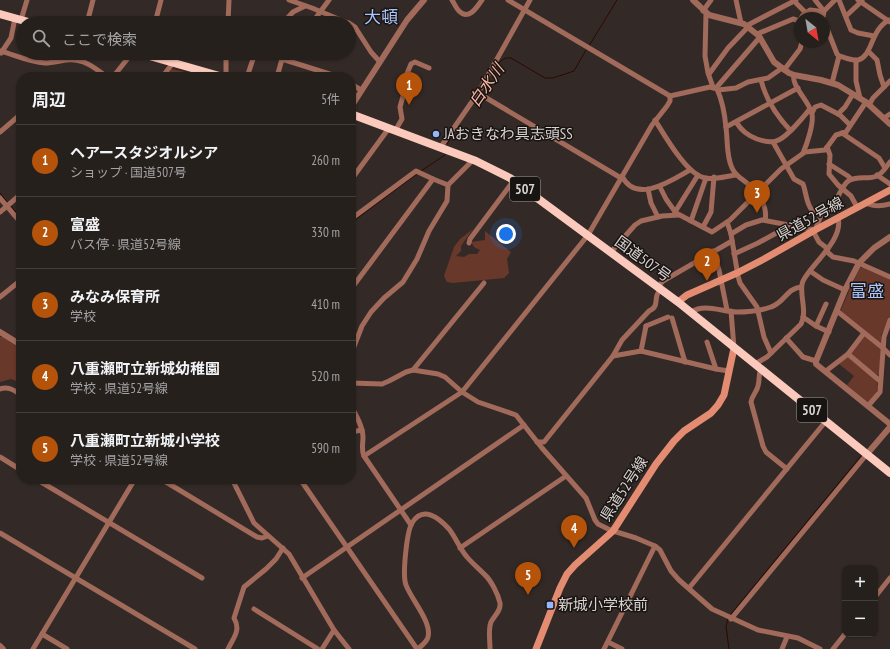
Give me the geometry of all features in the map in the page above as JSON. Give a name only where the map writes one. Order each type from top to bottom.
[{"type":"highway","points":[[0,14],[16,18]]},
{"type":"highway","points":[[164,60],[206,72]]},
{"type":"highway","name":"国道507号","points":[[356,116],[472,160],[499,171],[514,180],[691,312],[890,473]]},
{"type":"main road","name":"県道52号線","points":[[678,302],[687,295],[737,273],[764,259],[838,217],[890,190]]},
{"type":"main road","name":"県道52号線","points":[[536,649],[567,574],[613,531],[669,446],[684,431],[711,413],[718,405],[724,395],[734,348]]},
{"type":"street","points":[[19,16],[27,0]]},
{"type":"street","points":[[89,16],[93,0]]},
{"type":"street","points":[[157,16],[161,0]]},
{"type":"street","points":[[228,16],[229,0]]},
{"type":"street","points":[[289,0],[331,16]]},
{"type":"street","points":[[318,16],[330,0]]},
{"type":"street","points":[[356,98],[411,16],[424,0]]},
{"type":"street","points":[[452,0],[459,11],[467,14],[476,10],[482,0]]},
{"type":"street","points":[[508,0],[670,96],[716,88],[736,88],[748,82],[761,80],[783,69],[800,48]]},
{"type":"street","points":[[440,148],[478,93],[530,0]]},
{"type":"street","points":[[693,0],[704,12],[714,17],[745,25],[759,36],[774,62],[783,69],[794,75],[832,83],[854,94],[887,116],[890,124]]},
{"type":"street","points":[[711,0],[704,12],[705,56],[709,74],[716,88],[726,127],[729,159],[736,175],[750,186],[763,204],[766,213],[765,220]]},
{"type":"street","points":[[736,0],[745,25]]},
{"type":"street","points":[[814,0],[822,12]]},
{"type":"street","points":[[827,12],[835,0]]},
{"type":"street","points":[[839,0],[852,31],[874,36]]},
{"type":"street","points":[[709,74],[745,25],[795,1],[805,12]]},
{"type":"street","points":[[830,34],[837,54],[839,56],[856,60],[864,56],[881,26],[889,21],[860,1],[846,16]]},
{"type":"street","points":[[289,16],[292,12],[305,6]]},
{"type":"street","points":[[807,12],[814,10],[817,12]]},
{"type":"street","points":[[716,88],[759,36],[794,19]]},
{"type":"street","points":[[16,24],[10,38],[1,52],[16,56]]},
{"type":"street","points":[[356,29],[365,44],[380,62]]},
{"type":"street","points":[[868,51],[877,60],[884,86]]},
{"type":"street","points":[[832,83],[839,56]]},
{"type":"street","points":[[29,60],[46,63],[65,60]]},
{"type":"street","points":[[80,60],[89,63],[101,72]]},
{"type":"street","points":[[116,72],[126,60]]},
{"type":"street","points":[[224,72],[225,60]]},
{"type":"street","points":[[249,72],[253,60]]},
{"type":"street","points":[[278,72],[282,60]]},
{"type":"street","points":[[285,60],[323,72]]},
{"type":"street","points":[[856,60],[856,81],[860,98]]},
{"type":"street","points":[[356,173],[402,119],[400,107],[405,90],[404,81],[412,64],[415,62],[429,68]]},
{"type":"street","points":[[166,72],[174,63]]},
{"type":"street","points":[[794,75],[793,78],[811,111],[810,130],[803,153]]},
{"type":"street","points":[[761,80],[769,103],[790,130]]},
{"type":"street","points":[[660,187],[675,212],[712,232],[727,222],[774,174],[803,153],[808,151],[824,150],[836,135],[846,132],[850,125],[873,98],[890,81]]},
{"type":"street","points":[[356,87],[361,90]]},
{"type":"street","points":[[726,127],[798,88]]},
{"type":"street","points":[[478,93],[622,177],[629,185],[640,189],[660,187],[690,170]]},
{"type":"street","points":[[838,114],[846,107],[854,94]]},
{"type":"street","points":[[364,456],[462,392],[588,235],[655,120],[670,101],[670,96]]},
{"type":"street","points":[[736,122],[742,131],[748,135],[766,142],[773,142],[780,139],[815,107],[821,105],[838,114],[850,125]]},
{"type":"street","points":[[0,132],[16,118]]},
{"type":"street","points":[[655,120],[690,170],[706,178],[736,175]]},
{"type":"street","points":[[842,133],[879,158],[885,168]]},
{"type":"street","points":[[773,142],[794,179],[803,184],[808,202],[813,210],[822,213],[828,211],[846,183],[851,180],[877,175],[890,162]]},
{"type":"street","points":[[827,147],[830,155],[829,174],[838,186],[851,196],[857,207]]},
{"type":"street","points":[[356,341],[362,326],[371,312],[384,298],[403,282],[417,259],[429,231],[447,201],[448,185],[472,160]]},
{"type":"street","points":[[829,164],[848,176],[851,180]]},
{"type":"street","points":[[356,215],[416,171],[448,185]]},
{"type":"street","points":[[675,212],[698,175]]},
{"type":"street","points":[[877,175],[890,184]]},
{"type":"street","points":[[690,221],[706,178]]},
{"type":"street","points":[[703,227],[711,212],[714,178]]},
{"type":"street","points":[[356,282],[433,179]]},
{"type":"street","points":[[469,243],[470,239],[514,180]]},
{"type":"street","points":[[648,189],[651,203],[658,217]]},
{"type":"street","points":[[0,198],[16,217]]},
{"type":"street","points":[[0,212],[16,198]]},
{"type":"street","points":[[867,202],[873,206],[890,204]]},
{"type":"street","points":[[822,213],[814,231],[818,242],[832,257],[849,259],[890,276]]},
{"type":"street","points":[[611,252],[635,225],[646,219],[676,214],[681,216]]},
{"type":"street","points":[[787,469],[766,452],[763,446],[751,402],[752,397],[758,389],[758,366],[801,324],[803,317],[803,299],[801,287],[803,281],[836,236],[840,222],[838,217]]},
{"type":"street","points":[[731,234],[752,223],[765,220],[814,231]]},
{"type":"street","points":[[727,222],[731,234],[740,283],[755,303],[764,337],[771,353]]},
{"type":"street","points":[[734,254],[789,226]]},
{"type":"street","points":[[816,361],[845,290],[859,263],[874,248],[890,237]]},
{"type":"street","points":[[537,442],[544,442],[613,356],[622,340],[648,311],[653,309],[656,305],[659,288],[663,281],[732,241]]},
{"type":"street","points":[[713,251],[729,311],[734,348]]},
{"type":"street","points":[[810,272],[845,290]]},
{"type":"street","points":[[413,370],[484,283]]},
{"type":"street","points":[[0,297],[16,284]]},
{"type":"street","points":[[691,312],[700,308],[743,312],[772,307],[783,301],[788,293],[798,287],[801,287]]},
{"type":"street","points":[[816,326],[826,304]]},
{"type":"street","points":[[837,311],[890,355]]},
{"type":"street","points":[[646,326],[670,317],[685,362]]},
{"type":"street","points":[[803,317],[816,326],[829,332]]},
{"type":"street","points":[[868,406],[880,392],[884,337],[890,320]]},
{"type":"street","points":[[638,321],[646,326]]},
{"type":"street","points":[[641,351],[646,326]]},
{"type":"street","points":[[0,332],[16,342]]},
{"type":"street","points":[[826,371],[848,354],[864,333]]},
{"type":"street","points":[[731,618],[890,425],[816,364],[816,361],[803,357],[786,338]]},
{"type":"street","points":[[707,342],[716,370]]},
{"type":"street","points":[[613,356],[641,351],[716,370],[729,371]]},
{"type":"street","points":[[848,354],[880,381]]},
{"type":"street","points":[[356,383],[382,384],[413,370],[438,374],[445,377],[462,392],[478,402],[516,414],[537,442],[586,498],[598,524],[655,546],[660,550],[671,571],[679,580],[712,609],[758,630],[798,638],[820,649]]},
{"type":"street","points":[[0,389],[4,387],[16,392]]},
{"type":"street","points":[[356,416],[364,436],[362,450],[364,456],[411,524]]},
{"type":"street","points":[[689,588],[826,421]]},
{"type":"street","points":[[302,578],[524,425]]},
{"type":"street","points":[[356,431],[362,430]]},
{"type":"street","points":[[0,457],[16,467]]},
{"type":"street","points":[[460,548],[566,476]]},
{"type":"street","points":[[44,484],[202,578]]},
{"type":"street","points":[[34,649],[131,484]]},
{"type":"street","points":[[169,484],[257,538],[268,536]]},
{"type":"street","points":[[234,484],[254,523],[289,554],[334,630],[349,649]]},
{"type":"street","points":[[304,484],[418,649],[426,641],[428,635],[426,623],[421,611],[406,584],[405,556],[411,524],[420,515],[427,513],[433,515],[449,529],[467,558],[486,576],[496,592],[500,608],[491,622],[489,630],[490,649]]},
{"type":"street","points":[[0,533],[195,649]]},
{"type":"street","points":[[604,649],[655,546]]},
{"type":"street","points":[[228,649],[237,628],[237,623],[234,618],[244,587],[276,559],[283,548]]},
{"type":"street","points":[[878,593],[890,578]]},
{"type":"street","points":[[254,609],[318,649]]},
{"type":"street","points":[[322,649],[334,630]]},
{"type":"street","points":[[42,634],[67,649]]},
{"type":"street","points":[[782,649],[787,636]]},
{"type":"street","points":[[833,649],[843,637]]},
{"type":"street","points":[[608,642],[622,649]]},
{"type":"street","points":[[0,646],[3,649]]},
{"type":"shaded area","points":[[172,69],[185,72],[169,72]]},
{"type":"shaded area","points":[[473,229],[461,246],[461,251],[456,256],[464,257],[469,254],[477,254],[480,250],[474,247],[471,242],[485,240],[485,231],[511,252],[507,259],[509,273],[504,278],[453,283],[447,282],[444,276],[454,247],[460,239]]},
{"type":"shaded area","points":[[863,267],[890,279],[890,316],[881,336],[882,345],[841,312],[851,286],[860,268]]},
{"type":"shaded area","points":[[863,336],[865,336],[881,350],[879,374],[876,375],[851,354]]},
{"type":"shaded area","points":[[0,337],[3,337],[16,346],[16,381],[11,379],[0,382]]},
{"type":"shaded area","points":[[849,357],[876,380],[878,389],[869,402],[867,402],[847,385],[854,376],[839,364]]},
{"type":"waterway","name":"白水川","points":[[589,46],[617,0]]},
{"type":"waterway","name":"白水川","points":[[488,80],[497,65],[503,59],[507,58],[511,58],[545,78],[553,78],[574,71],[586,50]]},
{"type":"waterway","name":"白水川","points":[[447,144],[460,123]]},
{"type":"waterway","name":"白水川","points":[[421,171],[445,155]]},
{"type":"waterway","name":"白水川","points":[[356,219],[418,173]]},
{"type":"waterway","name":"白水川","points":[[0,193],[8,203]]},
{"type":"waterway","name":"白水川","points":[[10,205],[16,212]]},
{"type":"waterway","points":[[731,614],[861,456]]},
{"type":"waterway","points":[[728,619],[726,626],[729,649]]},
{"type":"place","name":"ヘアースタジオルシア","points":[[409,105]]},
{"type":"place","name":"JAおきなわ具志頭SS","points":[[436,134]]},
{"type":"place","name":"みなみ保育所","points":[[757,213]]},
{"type":"place","name":"富盛","points":[[707,281]]},
{"type":"place","name":"八重瀬町立新城幼稚園","points":[[574,548]]},
{"type":"place","name":"八重瀬町立新城小学校","points":[[528,595]]},
{"type":"place","name":"新城小学校前","points":[[550,605]]},
{"type":"district","name":"大頓","points":[[381,17]]},
{"type":"district","name":"富盛","points":[[867,291]]}]
